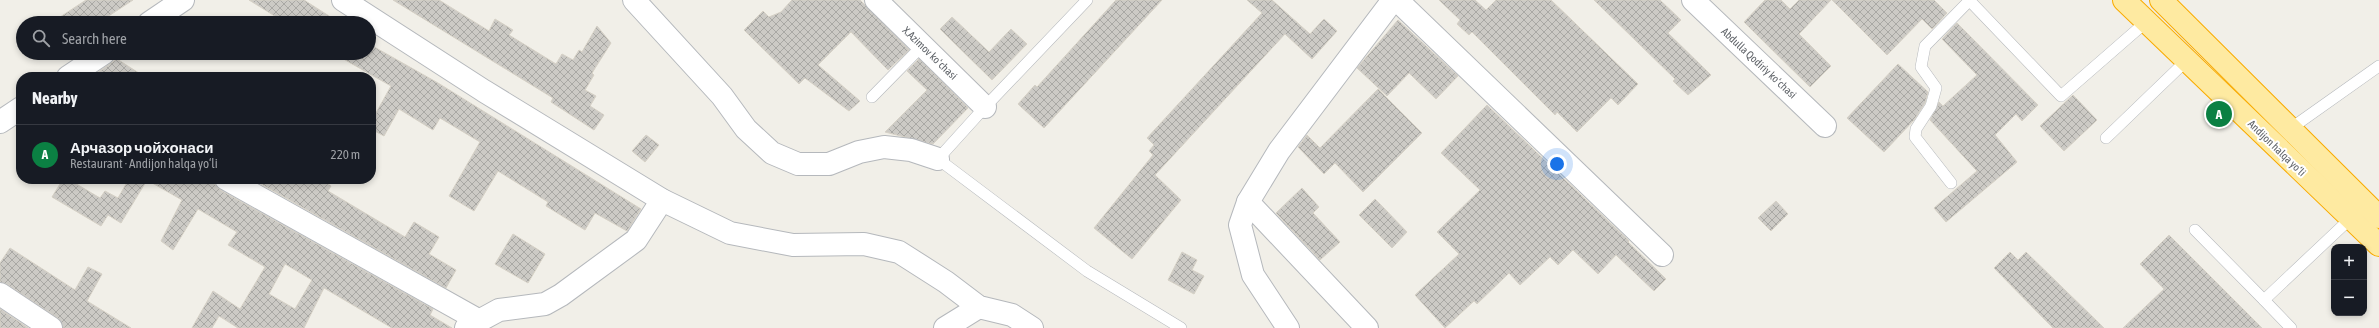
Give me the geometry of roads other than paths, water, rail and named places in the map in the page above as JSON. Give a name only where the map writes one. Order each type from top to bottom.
[{"type":"highway","name":"Andijon halqa yo‘li","points":[[2124,0],[2379,245]]},
{"type":"highway","name":"Andijon halqa yo‘li","points":[[2161,0],[2290,129],[2377,211]]},
{"type":"street","points":[[159,16],[183,0]]},
{"type":"street","points":[[343,0],[368,16]]},
{"type":"street","points":[[634,0],[722,96],[746,129],[772,153],[798,164],[829,164],[859,152],[884,147],[911,150],[938,159]]},
{"type":"street","name":"X.Azimov koʻchasi","points":[[876,0],[985,107]]},
{"type":"street","points":[[1288,328],[1253,275],[1240,225],[1248,202],[1279,151],[1393,0]]},
{"type":"street","points":[[1397,0],[1662,255]]},
{"type":"street","name":"Abdulla Qodiriy koʻchasi","points":[[1693,0],[1825,126]]},
{"type":"street","points":[[376,21],[484,91],[662,200],[730,233],[793,245],[864,244],[900,252],[979,306],[1012,315],[1032,328]]},
{"type":"street","points":[[76,72],[94,60]]},
{"type":"street","points":[[0,122],[16,111]]},
{"type":"street","points":[[234,184],[472,324],[499,310],[544,304],[561,295],[636,240],[662,200]]},
{"type":"street","points":[[1248,202],[1367,328]]},
{"type":"street","points":[[0,294],[51,328]]},
{"type":"street","points":[[945,328],[979,306]]},
{"type":"lane","points":[[1087,0],[985,107],[938,159],[1087,271],[1181,328]]},
{"type":"lane","points":[[1951,183],[1915,137],[1916,129],[1931,106],[1936,88],[1921,66],[1925,46],[1969,0],[2061,96],[2146,22]]},
{"type":"lane","points":[[872,97],[922,46]]},
{"type":"lane","points":[[2106,138],[2186,61]]},
{"type":"lane","points":[[2290,129],[2379,66]]},
{"type":"lane","points":[[2264,300],[2351,218]]},
{"type":"lane","points":[[2195,230],[2291,328]]},
{"type":"place","name":"Арчазор чойхонаси","points":[[2219,114]]}]
